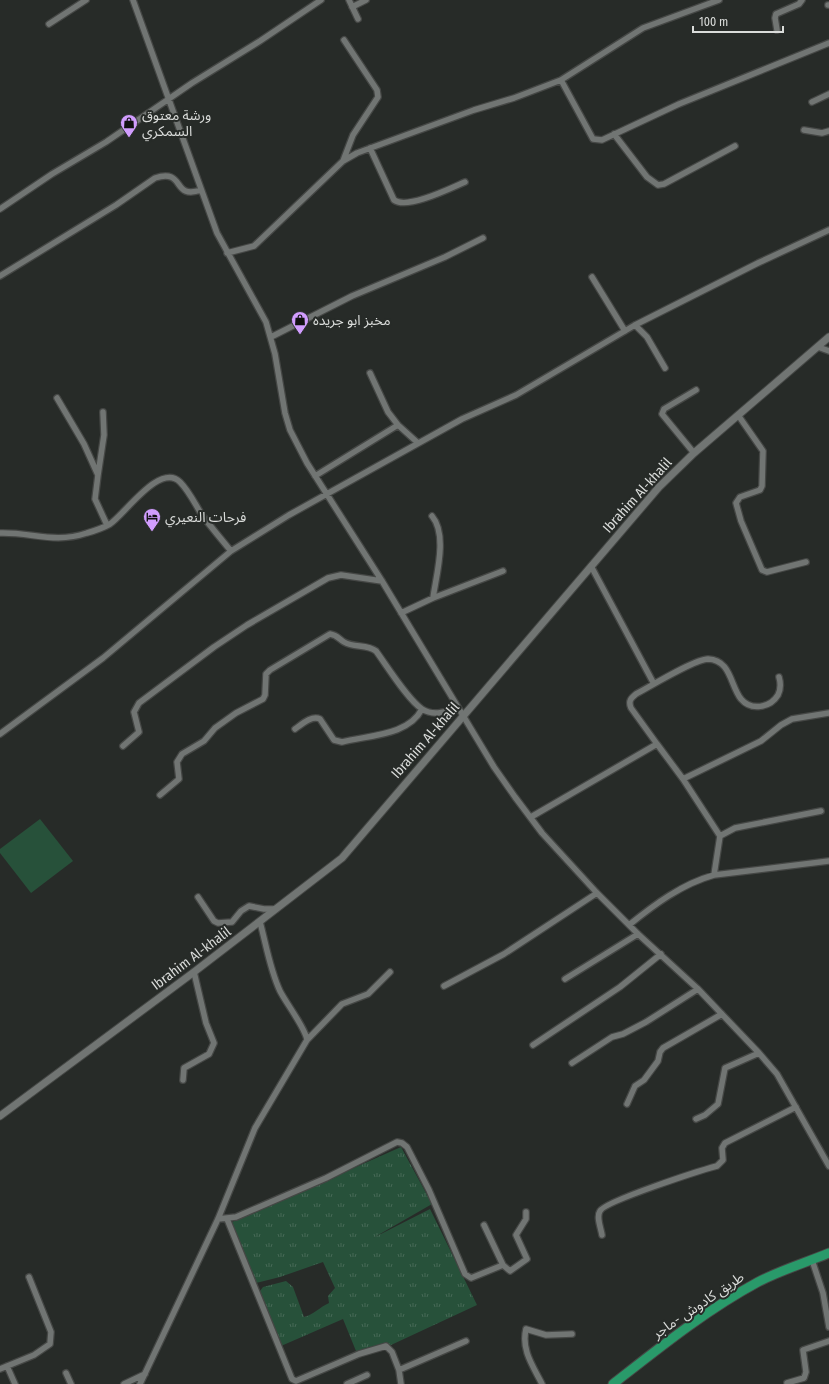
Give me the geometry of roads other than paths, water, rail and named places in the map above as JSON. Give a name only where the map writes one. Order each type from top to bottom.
[{"type":"highway","name":"طريق كادوش -ماجر","points":[[613,1384],[660,1347],[727,1300],[759,1281],[829,1253]]},
{"type":"street","points":[[49,24],[86,0]]},
{"type":"street","points":[[133,0],[201,190],[227,253],[266,322],[271,337],[285,413],[290,430],[315,476],[382,581],[494,767],[542,833],[597,893],[638,934],[698,989],[760,1053],[777,1074],[829,1166]]},
{"type":"street","points":[[0,209],[321,0]]},
{"type":"street","points":[[349,0],[358,19]]},
{"type":"street","points":[[352,7],[366,0]]},
{"type":"street","points":[[227,253],[254,246],[343,162],[357,153],[561,80],[643,28],[719,0]]},
{"type":"street","points":[[777,30],[775,18],[776,14],[800,4],[802,0]]},
{"type":"street","points":[[343,162],[353,135],[378,97],[377,90],[344,40]]},
{"type":"street","points":[[561,80],[593,139],[602,140],[679,104],[829,43]]},
{"type":"street","points":[[812,102],[829,94]]},
{"type":"street","points":[[804,130],[822,133],[829,130]]},
{"type":"street","points":[[614,134],[646,177],[658,185],[664,184],[735,146]]},
{"type":"street","points":[[370,148],[394,200],[398,203],[405,204],[422,199],[465,182]]},
{"type":"street","points":[[0,276],[116,205],[155,178],[163,176],[172,178],[186,193],[191,194],[201,190]]},
{"type":"street","points":[[0,734],[103,658],[231,551],[326,493],[462,419],[516,395],[635,325],[758,263],[829,230]]},
{"type":"street","points":[[271,337],[352,296],[445,257],[483,238]]},
{"type":"street","points":[[592,276],[625,331]]},
{"type":"street","points":[[635,325],[647,337],[665,368]]},
{"type":"street","name":"Ibrahim Al-khalil","points":[[0,1116],[328,870],[352,847],[416,769],[464,717],[520,648],[659,486],[694,453],[829,336]]},
{"type":"street","points":[[818,347],[829,351]]},
{"type":"street","points":[[370,373],[388,412],[398,425],[418,443]]},
{"type":"street","points":[[694,453],[662,414],[664,408],[696,390]]},
{"type":"street","points":[[57,398],[84,444],[98,475]]},
{"type":"street","points":[[102,412],[104,435],[95,499],[107,525]]},
{"type":"street","points":[[738,415],[761,448],[763,456],[762,486],[760,490],[740,497],[736,503],[741,521],[762,570],[767,572],[806,562]]},
{"type":"street","points":[[315,476],[398,425]]},
{"type":"street","points":[[0,533],[16,533],[47,539],[67,539],[107,525],[125,512],[138,497],[158,480],[170,478],[179,481],[231,551]]},
{"type":"street","points":[[432,516],[439,529],[440,542],[433,598]]},
{"type":"street","points":[[591,566],[654,684]]},
{"type":"street","points":[[401,613],[433,598],[502,571]]},
{"type":"street","points":[[123,746],[139,732],[134,712],[135,707],[139,703],[214,647],[247,625],[334,576],[382,581]]},
{"type":"street","points":[[160,795],[179,779],[177,762],[182,754],[204,742],[215,728],[236,713],[263,699],[265,696],[266,674],[270,670],[330,634],[335,634],[344,643],[371,647],[376,651],[404,689],[422,709],[436,713],[446,712],[457,706]]},
{"type":"street","points":[[714,875],[720,836],[683,779],[629,703],[631,698],[636,694],[685,667],[702,660],[717,661],[724,665],[741,698],[747,704],[760,707],[768,705],[778,695],[781,686],[779,677]]},
{"type":"street","points":[[295,729],[317,717],[320,719],[334,740],[342,742],[393,732],[418,718],[422,709]]},
{"type":"street","points":[[683,779],[761,741],[781,725],[792,719],[829,713]]},
{"type":"street","points":[[531,817],[657,744]]},
{"type":"street","points":[[720,836],[735,828],[821,811]]},
{"type":"street","points":[[629,925],[679,889],[701,878],[829,860]]},
{"type":"street","points":[[444,986],[504,954],[597,893]]},
{"type":"street","points":[[198,897],[214,921],[218,923],[232,922],[241,911],[249,906],[264,909],[277,909]]},
{"type":"street","points":[[260,922],[269,960],[280,990],[303,1030],[307,1040]]},
{"type":"street","points":[[565,979],[638,934]]},
{"type":"street","points":[[533,1045],[620,987],[661,954]]},
{"type":"street","points":[[183,1080],[182,1074],[184,1068],[209,1054],[214,1043],[206,1023],[194,972]]},
{"type":"street","points":[[140,1384],[218,1219],[240,1170],[255,1128],[307,1040],[342,1004],[368,994],[390,972]]},
{"type":"street","points":[[572,1063],[612,1037],[623,1034],[646,1022],[698,989]]},
{"type":"street","points":[[627,1104],[635,1086],[644,1080],[658,1061],[660,1052],[663,1048],[722,1014]]},
{"type":"street","points":[[696,1119],[705,1115],[718,1104],[725,1068],[760,1053]]},
{"type":"street","points":[[602,1235],[599,1211],[603,1207],[624,1198],[718,1166],[723,1160],[722,1148],[725,1143],[796,1107]]},
{"type":"street","points":[[218,1219],[236,1217],[319,1181],[393,1144],[399,1143],[407,1148],[429,1190],[468,1277],[474,1278],[503,1266]]},
{"type":"street","points":[[484,1225],[503,1266],[510,1271],[527,1259],[516,1235],[526,1219],[526,1212]]},
{"type":"street","points":[[226,1219],[292,1379],[296,1381],[359,1354],[386,1346],[392,1352],[399,1370],[401,1384]]},
{"type":"street","points":[[812,1260],[823,1293],[829,1327]]},
{"type":"street","points":[[0,1369],[43,1350],[50,1344],[52,1338],[29,1277]]},
{"type":"street","points":[[542,1384],[525,1350],[524,1340],[526,1329],[546,1336],[572,1334]]},
{"type":"street","points":[[399,1370],[466,1341]]},
{"type":"street","points":[[787,1383],[804,1378],[806,1372],[803,1350],[829,1341]]},
{"type":"street","points":[[7,1366],[15,1384]]},
{"type":"street","points":[[66,1373],[71,1384]]},
{"type":"street","points":[[124,1384],[145,1374]]},
{"type":"street","points":[[347,1384],[367,1375]]},
{"type":"place","name":"ورشة معتوق السمكري","points":[[129,138]]},
{"type":"place","name":"مخبز ابو جريده","points":[[300,335]]},
{"type":"place","name":"فرحات النعيري","points":[[152,532]]}]
